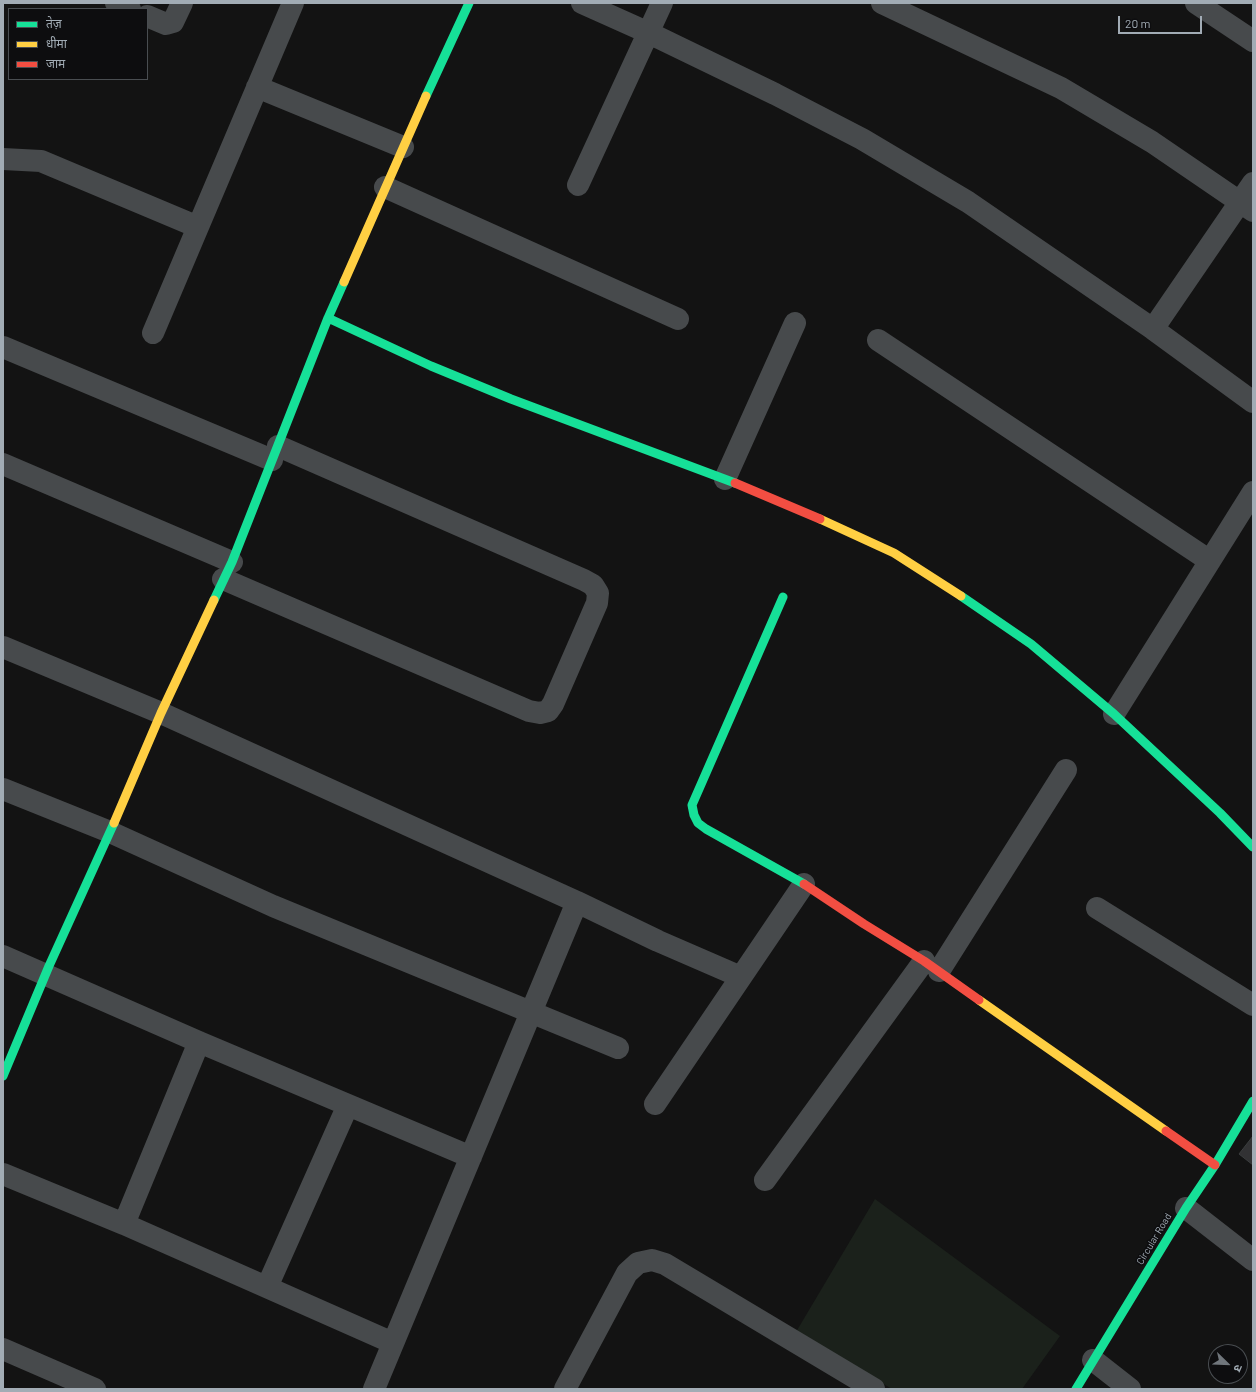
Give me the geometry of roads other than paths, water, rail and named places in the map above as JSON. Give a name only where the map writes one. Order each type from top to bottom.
[{"type":"street","points":[[116,3],[128,8]]},
{"type":"street","points":[[148,16],[166,24],[172,22],[182,3]]},
{"type":"street","points":[[153,333],[293,3]]},
{"type":"street","points":[[3,1076],[46,974],[110,832],[161,713],[228,570],[328,318],[385,187],[469,3]]},
{"type":"street","points":[[582,3],[649,33],[775,94],[862,139],[968,202],[1153,329],[1253,402]]},
{"type":"street","points":[[578,185],[662,3]]},
{"type":"street","points":[[882,3],[1061,88],[1152,142],[1247,207]]},
{"type":"street","points":[[1196,3],[1253,41]]},
{"type":"street","points":[[257,87],[403,147]]},
{"type":"street","points":[[3,159],[41,161],[198,227]]},
{"type":"street","points":[[1153,329],[1247,207],[1253,183]]},
{"type":"street","points":[[385,187],[678,319]]},
{"type":"street","points":[[328,318],[431,366],[511,399],[725,479],[814,516],[894,553],[954,591],[1031,644],[1114,714],[1220,813],[1253,847]]},
{"type":"street","points":[[725,479],[795,323]]},
{"type":"street","points":[[878,340],[1210,561]]},
{"type":"street","points":[[3,347],[275,453],[584,580],[593,585],[598,593],[597,603],[553,704],[548,711],[540,713],[529,711],[3,464]]},
{"type":"street","points":[[1114,714],[1253,492]]},
{"type":"street","points":[[783,597],[692,805],[698,823],[706,829],[804,884],[864,924],[932,966],[1215,1165]]},
{"type":"street","points":[[3,647],[161,713],[577,902],[658,941],[741,977]]},
{"type":"street","points":[[765,1180],[932,966],[1066,770]]},
{"type":"street","points":[[3,789],[110,832],[273,906],[618,1048]]},
{"type":"street","points":[[655,1104],[804,884]]},
{"type":"street","points":[[374,1389],[577,902]]},
{"type":"street","points":[[1097,908],[1253,1005]]},
{"type":"street","points":[[3,956],[199,1042],[471,1157]]},
{"type":"street","points":[[124,1224],[199,1042]]},
{"type":"street","name":"Circular Road","points":[[1076,1389],[1253,1101]]},
{"type":"street","points":[[267,1287],[348,1105]]},
{"type":"street","points":[[3,1174],[124,1224],[393,1343]]},
{"type":"street","points":[[1186,1208],[1253,1260]]},
{"type":"street","points":[[565,1389],[628,1273],[638,1263],[652,1260],[665,1264],[874,1389]]},
{"type":"street","points":[[3,1349],[95,1389]]},
{"type":"street","points":[[1093,1360],[1130,1389]]}]
